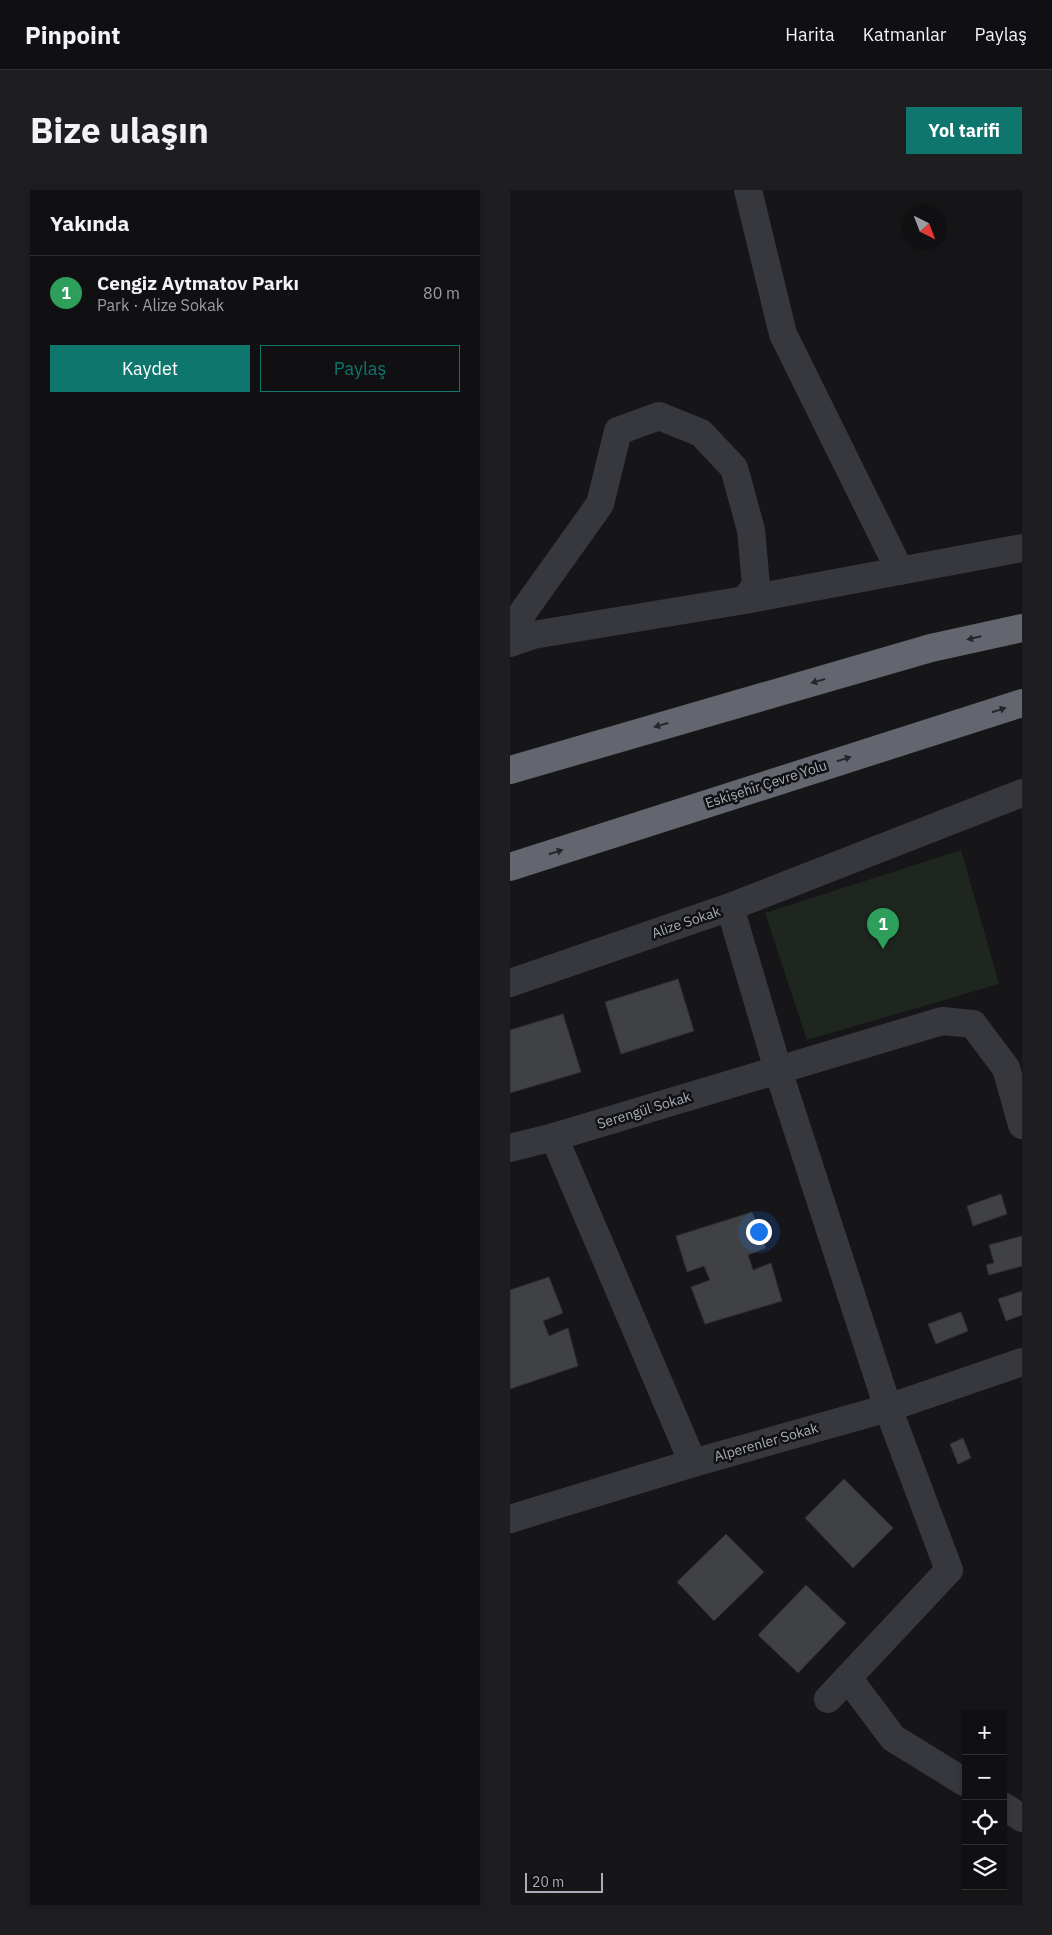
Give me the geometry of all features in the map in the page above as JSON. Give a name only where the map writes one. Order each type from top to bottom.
[{"type":"highway","points":[[510,770],[931,648],[1022,628]]},
{"type":"highway","name":"Eskişehir Çevre Yolu","points":[[510,867],[1022,703]]},
{"type":"street","points":[[748,190],[783,334],[900,571]]},
{"type":"street","points":[[510,642],[523,612],[600,504],[618,431],[659,416],[701,433],[734,468],[751,530],[756,585],[745,600]]},
{"type":"street","points":[[510,642],[533,635],[745,600],[1022,548]]},
{"type":"street","points":[[730,907],[1022,793]]},
{"type":"street","name":"Alize Sokak","points":[[510,983],[730,907],[778,1070],[888,1408],[949,1570],[848,1678]]},
{"type":"street","name":"Serengül Sokak","points":[[510,1148],[554,1137],[942,1021],[973,1024],[1006,1068],[1022,1124]]},
{"type":"street","points":[[554,1137],[693,1462]]},
{"type":"street","name":"Alperenler Sokak","points":[[510,1519],[693,1462],[888,1408],[1022,1362]]},
{"type":"street","points":[[828,1699],[848,1678],[893,1738],[962,1781]]},
{"type":"street","points":[[1007,1809],[1022,1818]]},
{"type":"shaded area","points":[[961,850],[999,984],[807,1040],[765,913]]},
{"type":"building","points":[[678,979],[694,1031],[621,1054],[605,1002]]},
{"type":"building","points":[[563,1014],[581,1072],[510,1093],[510,1030]]},
{"type":"building","points":[[1001,1194],[1007,1214],[973,1226],[967,1206]]},
{"type":"building","points":[[752,1212],[766,1248],[748,1255],[753,1270],[771,1263],[782,1301],[705,1324],[691,1287],[710,1280],[704,1266],[687,1272],[676,1236]]},
{"type":"building","points":[[1022,1236],[1022,1266],[989,1275],[986,1265],[994,1263],[989,1245]]},
{"type":"building","points":[[549,1277],[563,1313],[543,1321],[549,1336],[568,1328],[578,1366],[510,1389],[510,1290]]},
{"type":"building","points":[[1022,1291],[1022,1315],[1006,1321],[998,1299]]},
{"type":"building","points":[[961,1312],[968,1331],[936,1344],[928,1324]]},
{"type":"building","points":[[963,1438],[971,1458],[958,1464],[950,1444]]},
{"type":"building","points":[[844,1479],[893,1528],[853,1568],[805,1518]]},
{"type":"building","points":[[726,1534],[764,1572],[714,1621],[677,1582]]},
{"type":"building","points":[[806,1585],[846,1623],[798,1673],[758,1635]]},
{"type":"place","name":"Cengiz Aytmatov Parkı","points":[[883,949]]}]
